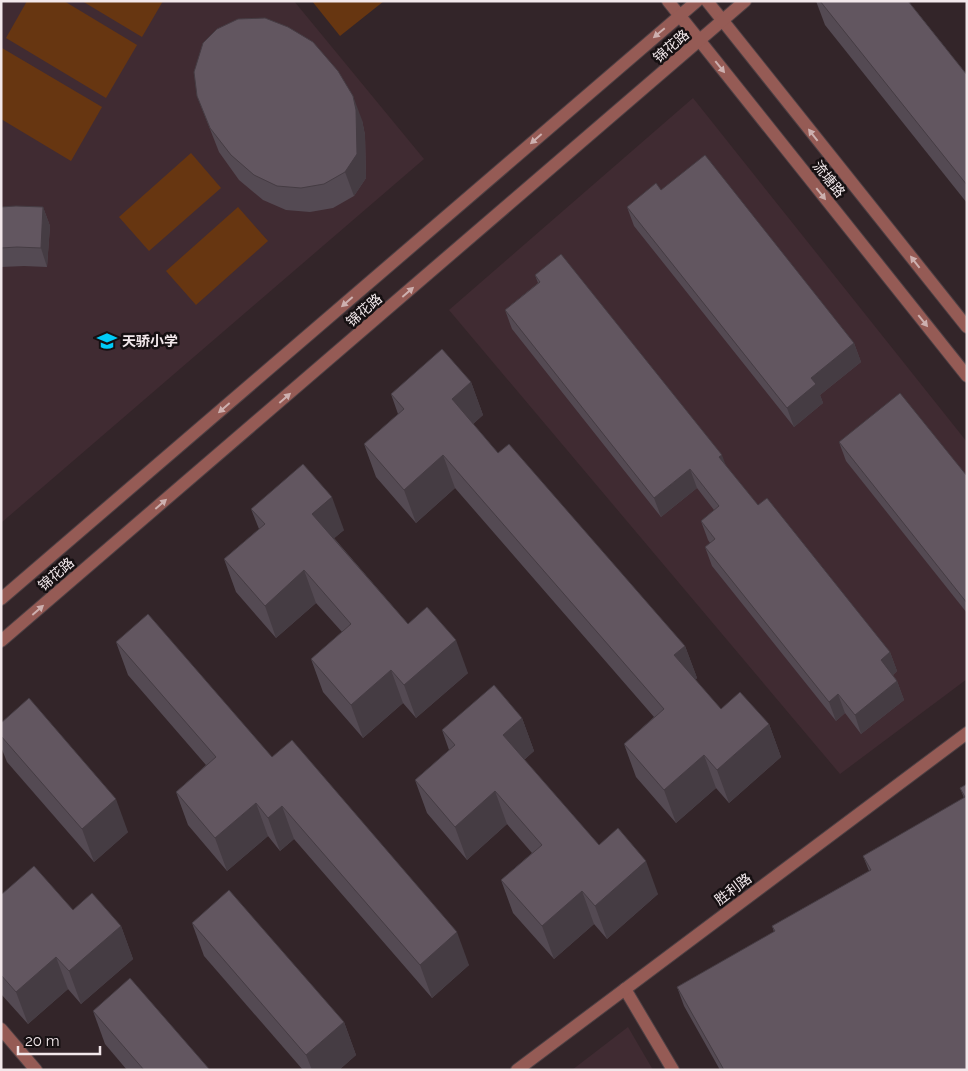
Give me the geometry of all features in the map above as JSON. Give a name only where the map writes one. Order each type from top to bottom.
[{"type":"street","name":"流塘路","points":[[668,1],[967,376]]},
{"type":"street","name":"锦花路","points":[[1,599],[696,1]]},
{"type":"street","name":"流塘路","points":[[707,1],[967,327]]},
{"type":"street","name":"锦花路","points":[[1,641],[745,1]]},
{"type":"street","name":"胜利路","points":[[517,1070],[967,733]]},
{"type":"street","points":[[625,988],[672,1070]]},
{"type":"street","points":[[1,1029],[36,1070]]},
{"type":"shaded area","name":"天骄小学","points":[[1,1],[294,1],[424,159],[1,523]]},
{"type":"shaded area","points":[[27,1],[64,1],[137,45],[106,98],[6,38]]},
{"type":"shaded area","points":[[82,1],[163,1],[142,37]]},
{"type":"shaded area","points":[[312,1],[384,1],[340,36]]},
{"type":"shaded area","points":[[2,48],[102,107],[71,161],[1,119]]},
{"type":"shaded area","points":[[693,98],[967,442],[967,679],[840,774],[449,310]]},
{"type":"shaded area","points":[[191,153],[221,188],[149,251],[119,217]]},
{"type":"shaded area","points":[[238,207],[268,241],[196,305],[166,271]]},
{"type":"shaded area","points":[[628,1027],[653,1070],[572,1070]]},
{"type":"building","points":[[820,1],[908,1],[967,75],[967,185]]},
{"type":"building","points":[[265,18],[288,27],[313,42],[338,71],[353,96],[356,110],[357,154],[345,172],[324,184],[301,188],[277,186],[254,175],[231,155],[210,128],[197,96],[194,72],[203,43],[217,29],[238,19]]},
{"type":"building","points":[[705,155],[854,343],[811,378],[816,384],[787,408],[627,207],[656,183],[661,190]]},
{"type":"building","points":[[1,207],[43,207],[41,248],[1,248]]},
{"type":"building","points":[[561,254],[722,455],[719,457],[758,505],[767,498],[890,652],[881,660],[897,681],[855,715],[838,694],[829,702],[705,547],[715,539],[701,521],[719,506],[690,469],[654,498],[505,310],[540,282],[535,275]]},
{"type":"building","points":[[442,349],[471,382],[452,399],[498,453],[509,444],[685,646],[674,655],[721,709],[740,692],[769,724],[717,770],[704,755],[664,790],[624,744],[664,709],[443,455],[404,490],[364,444],[404,409],[391,394]]},
{"type":"building","points":[[900,393],[967,476],[967,603],[839,442]]},
{"type":"building","points":[[303,464],[332,497],[312,514],[408,624],[427,607],[456,640],[404,685],[391,670],[351,705],[311,659],[351,624],[304,570],[265,606],[224,559],[265,524],[251,509]]},
{"type":"building","points":[[148,614],[272,757],[292,740],[457,932],[420,965],[282,806],[268,818],[256,803],[215,838],[176,792],[216,757],[116,642]]},
{"type":"building","points":[[494,685],[522,718],[503,735],[599,845],[618,828],[646,861],[595,906],[582,891],[542,926],[501,880],[542,845],[495,791],[455,827],[415,780],[455,745],[442,730]]},
{"type":"building","points":[[29,698],[116,799],[82,829],[1,736],[1,723]]},
{"type":"building","points":[[967,784],[967,1070],[724,1070],[677,987],[775,931],[772,926],[871,870],[863,856],[965,797],[960,788]]},
{"type":"building","points":[[34,866],[73,910],[92,893],[121,926],[69,971],[56,957],[16,992],[1,975],[1,893]]},
{"type":"building","points":[[229,890],[344,1022],[306,1055],[192,923]]},
{"type":"building","points":[[130,978],[210,1070],[144,1070],[93,1011]]},
{"type":"place","name":"天骄小学","points":[[107,341]]}]
